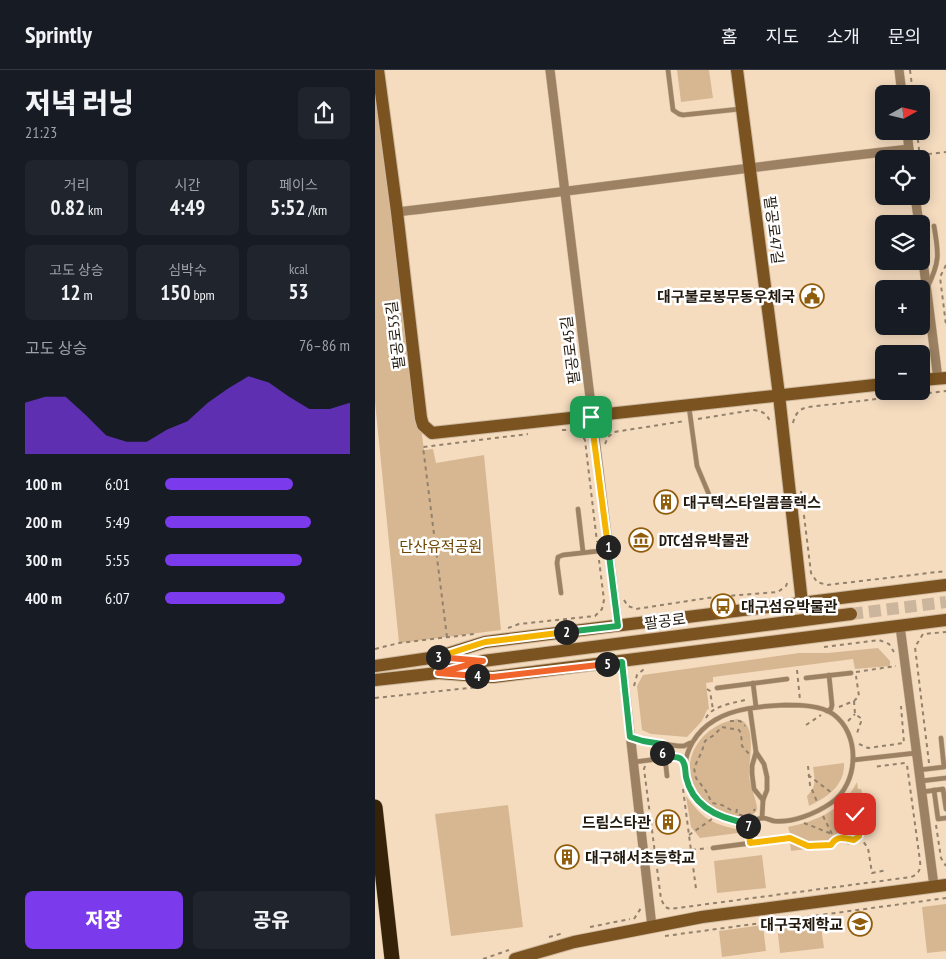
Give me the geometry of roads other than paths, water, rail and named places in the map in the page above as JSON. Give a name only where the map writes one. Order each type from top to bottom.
[{"type":"highway","points":[[375,807],[391,959]]},
{"type":"street","name":"팔공로53길","points":[[378,70],[421,418],[427,430],[438,434],[779,395]]},
{"type":"street","name":"팔공로45길","points":[[550,70],[618,626]]},
{"type":"street","name":"팔공로47길","points":[[737,70],[779,395],[796,494],[802,603]]},
{"type":"street","points":[[899,70],[901,85]]},
{"type":"street","points":[[397,212],[749,167],[809,160],[875,156]]},
{"type":"street","points":[[930,307],[942,378]]},
{"type":"street","points":[[779,395],[875,385]]},
{"type":"street","points":[[375,666],[437,658],[485,642],[946,585]]},
{"type":"street","name":"팔공로","points":[[483,661],[851,614]]},
{"type":"street","points":[[438,673],[493,677],[946,620]]},
{"type":"street","points":[[512,955],[702,917],[940,886],[919,781],[900,626]]},
{"type":"street","points":[[437,658],[483,661]]},
{"type":"street","points":[[375,680],[438,673],[483,661]]},
{"type":"street","points":[[622,662],[652,927]]},
{"type":"lane","points":[[668,70],[673,110],[679,114],[742,109]]},
{"type":"lane","points":[[930,282],[936,269],[938,251],[934,226]]},
{"type":"lane","points":[[689,405],[697,466],[713,504],[796,494]]},
{"type":"lane","points":[[577,509],[583,552]]},
{"type":"lane","points":[[561,593],[558,557],[608,550]]},
{"type":"lane","points":[[807,678],[851,673]]},
{"type":"lane","points":[[826,714],[832,706],[829,675]]},
{"type":"lane","points":[[717,688],[787,679]]},
{"type":"lane","points":[[753,683],[755,706]]},
{"type":"lane","points":[[794,705],[826,714],[837,718],[845,728],[853,760],[852,774],[848,784],[843,792],[831,803],[810,814],[797,818],[775,821],[762,818],[748,823],[725,818],[708,810],[700,804],[689,787],[685,764],[687,752],[701,732],[717,719],[755,706],[794,705]]},
{"type":"lane","points":[[750,708],[756,752],[752,766],[753,784],[755,791],[763,800]]},
{"type":"lane","points":[[630,737],[643,741],[682,746],[694,741]]},
{"type":"lane","points":[[918,770],[945,767],[941,738]]},
{"type":"lane","points":[[662,744],[667,776]]},
{"type":"lane","points":[[756,752],[764,764],[767,777],[767,790],[763,800],[762,818]]},
{"type":"lane","points":[[853,760],[915,753]]},
{"type":"lane","points":[[634,762],[678,757],[685,764]]},
{"type":"lane","points":[[919,781],[946,778]]},
{"type":"lane","points":[[921,792],[943,789],[946,809]]},
{"type":"lane","points":[[934,790],[938,819],[946,818]]},
{"type":"lane","points":[[748,823],[750,843]]},
{"type":"lane","points":[[713,848],[790,838]]},
{"type":"tunnel","points":[[851,614],[946,602]]},
{"type":"place","name":"대구불로봉무동우체국","points":[[812,296]]},
{"type":"place","name":"대구텍스타일콤플렉스","points":[[666,502]]},
{"type":"place","name":"DTC섬유박물관","points":[[641,540]]},
{"type":"place","name":"대구섬유박물관","points":[[723,606]]},
{"type":"place","name":"드림스타관","points":[[668,822]]},
{"type":"place","name":"대구해서초등학교","points":[[567,857]]},
{"type":"place","name":"대구국제학교","points":[[860,924]]},
{"type":"park label","name":"단산유적공원","points":[[441,546]]}]
